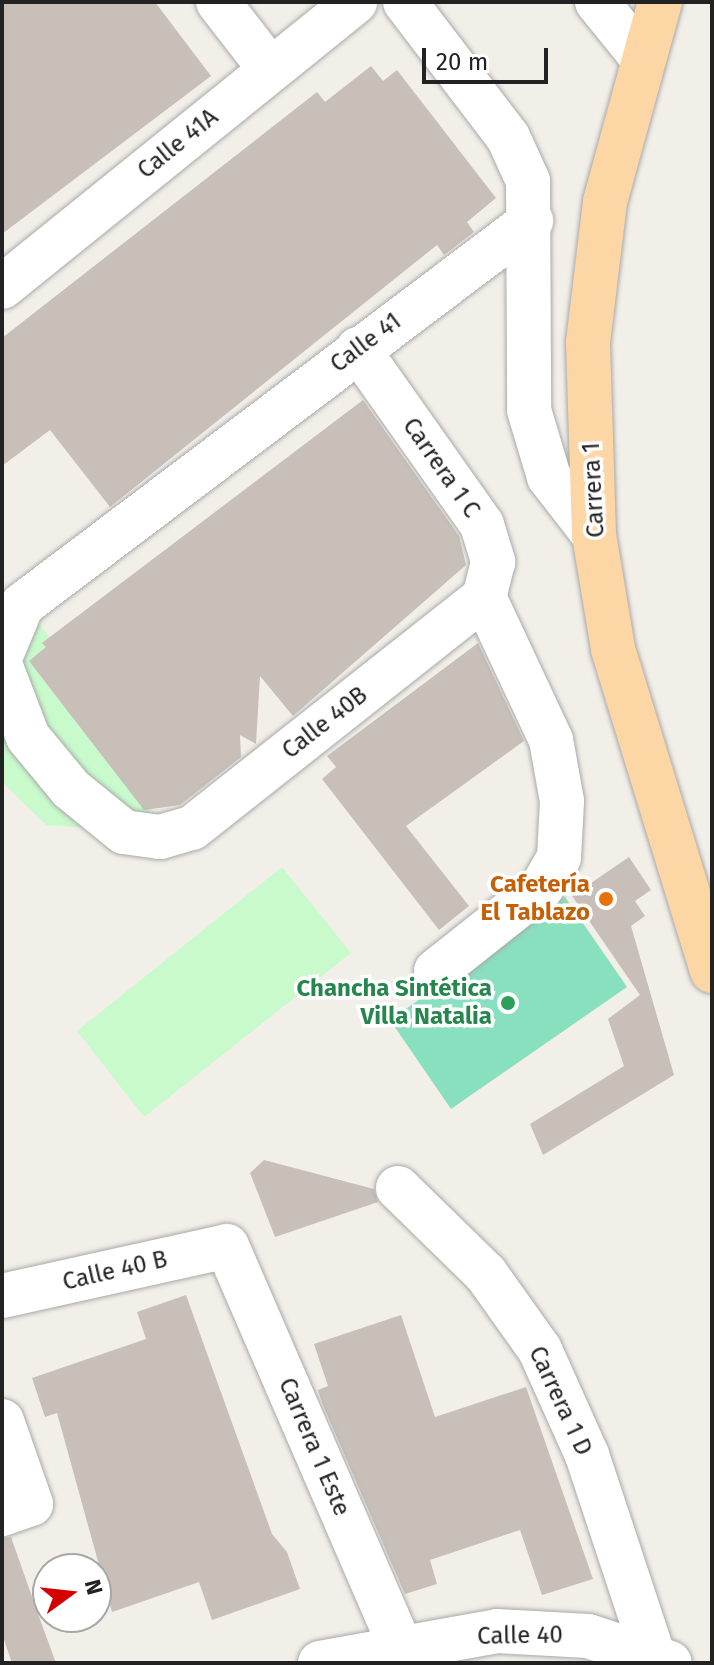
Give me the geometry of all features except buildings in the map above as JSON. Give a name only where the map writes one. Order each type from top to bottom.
[{"type":"main road","name":"Carrera 1","points":[[660,2],[640,55],[605,202],[588,343],[594,535],[613,649],[712,971]]},
{"type":"street","points":[[218,2],[270,69]]},
{"type":"street","name":"Calle 41A","points":[[2,287],[355,2]]},
{"type":"street","points":[[405,2],[508,137],[528,181],[531,221],[523,334],[529,410],[549,477],[594,535]]},
{"type":"street","points":[[597,2],[640,55]]},
{"type":"street","name":"Calle 41","points":[[3,651],[22,605],[531,221]]},
{"type":"street","name":"Carrera 1 C","points":[[358,349],[482,525],[493,562],[484,597]]},
{"type":"street","points":[[436,971],[542,887],[559,857],[562,801],[551,740],[484,597]]},
{"type":"street","name":"Calle 40B","points":[[3,651],[28,737],[71,789],[124,832],[160,837],[192,828],[484,597]]},
{"type":"street","name":"Carrera 1 D","points":[[398,1188],[486,1274],[540,1350],[587,1455],[662,1659]]},
{"type":"street","name":"Calle 40 B","points":[[2,1296],[227,1246]]},
{"type":"street","name":"Carrera 1 Este","points":[[227,1246],[401,1648]]},
{"type":"street","points":[[2,1421],[17,1509]]},
{"type":"street","name":"Calle 40","points":[[321,1663],[497,1631],[588,1636],[662,1659]]},
{"type":"green space","points":[[35,619],[176,792],[124,830],[46,825],[2,782],[2,646]]},
{"type":"green space","points":[[282,867],[351,953],[144,1117],[77,1031]]},
{"type":"green space","name":"Chancha Sintética Villa Natalia","points":[[565,897],[627,987],[451,1109],[390,1020]]},
{"type":"place","name":"Cafetería El Tablazo","points":[[606,899]]},
{"type":"place","name":"Chancha Sintética Villa Natalia","points":[[508,1003]]}]
